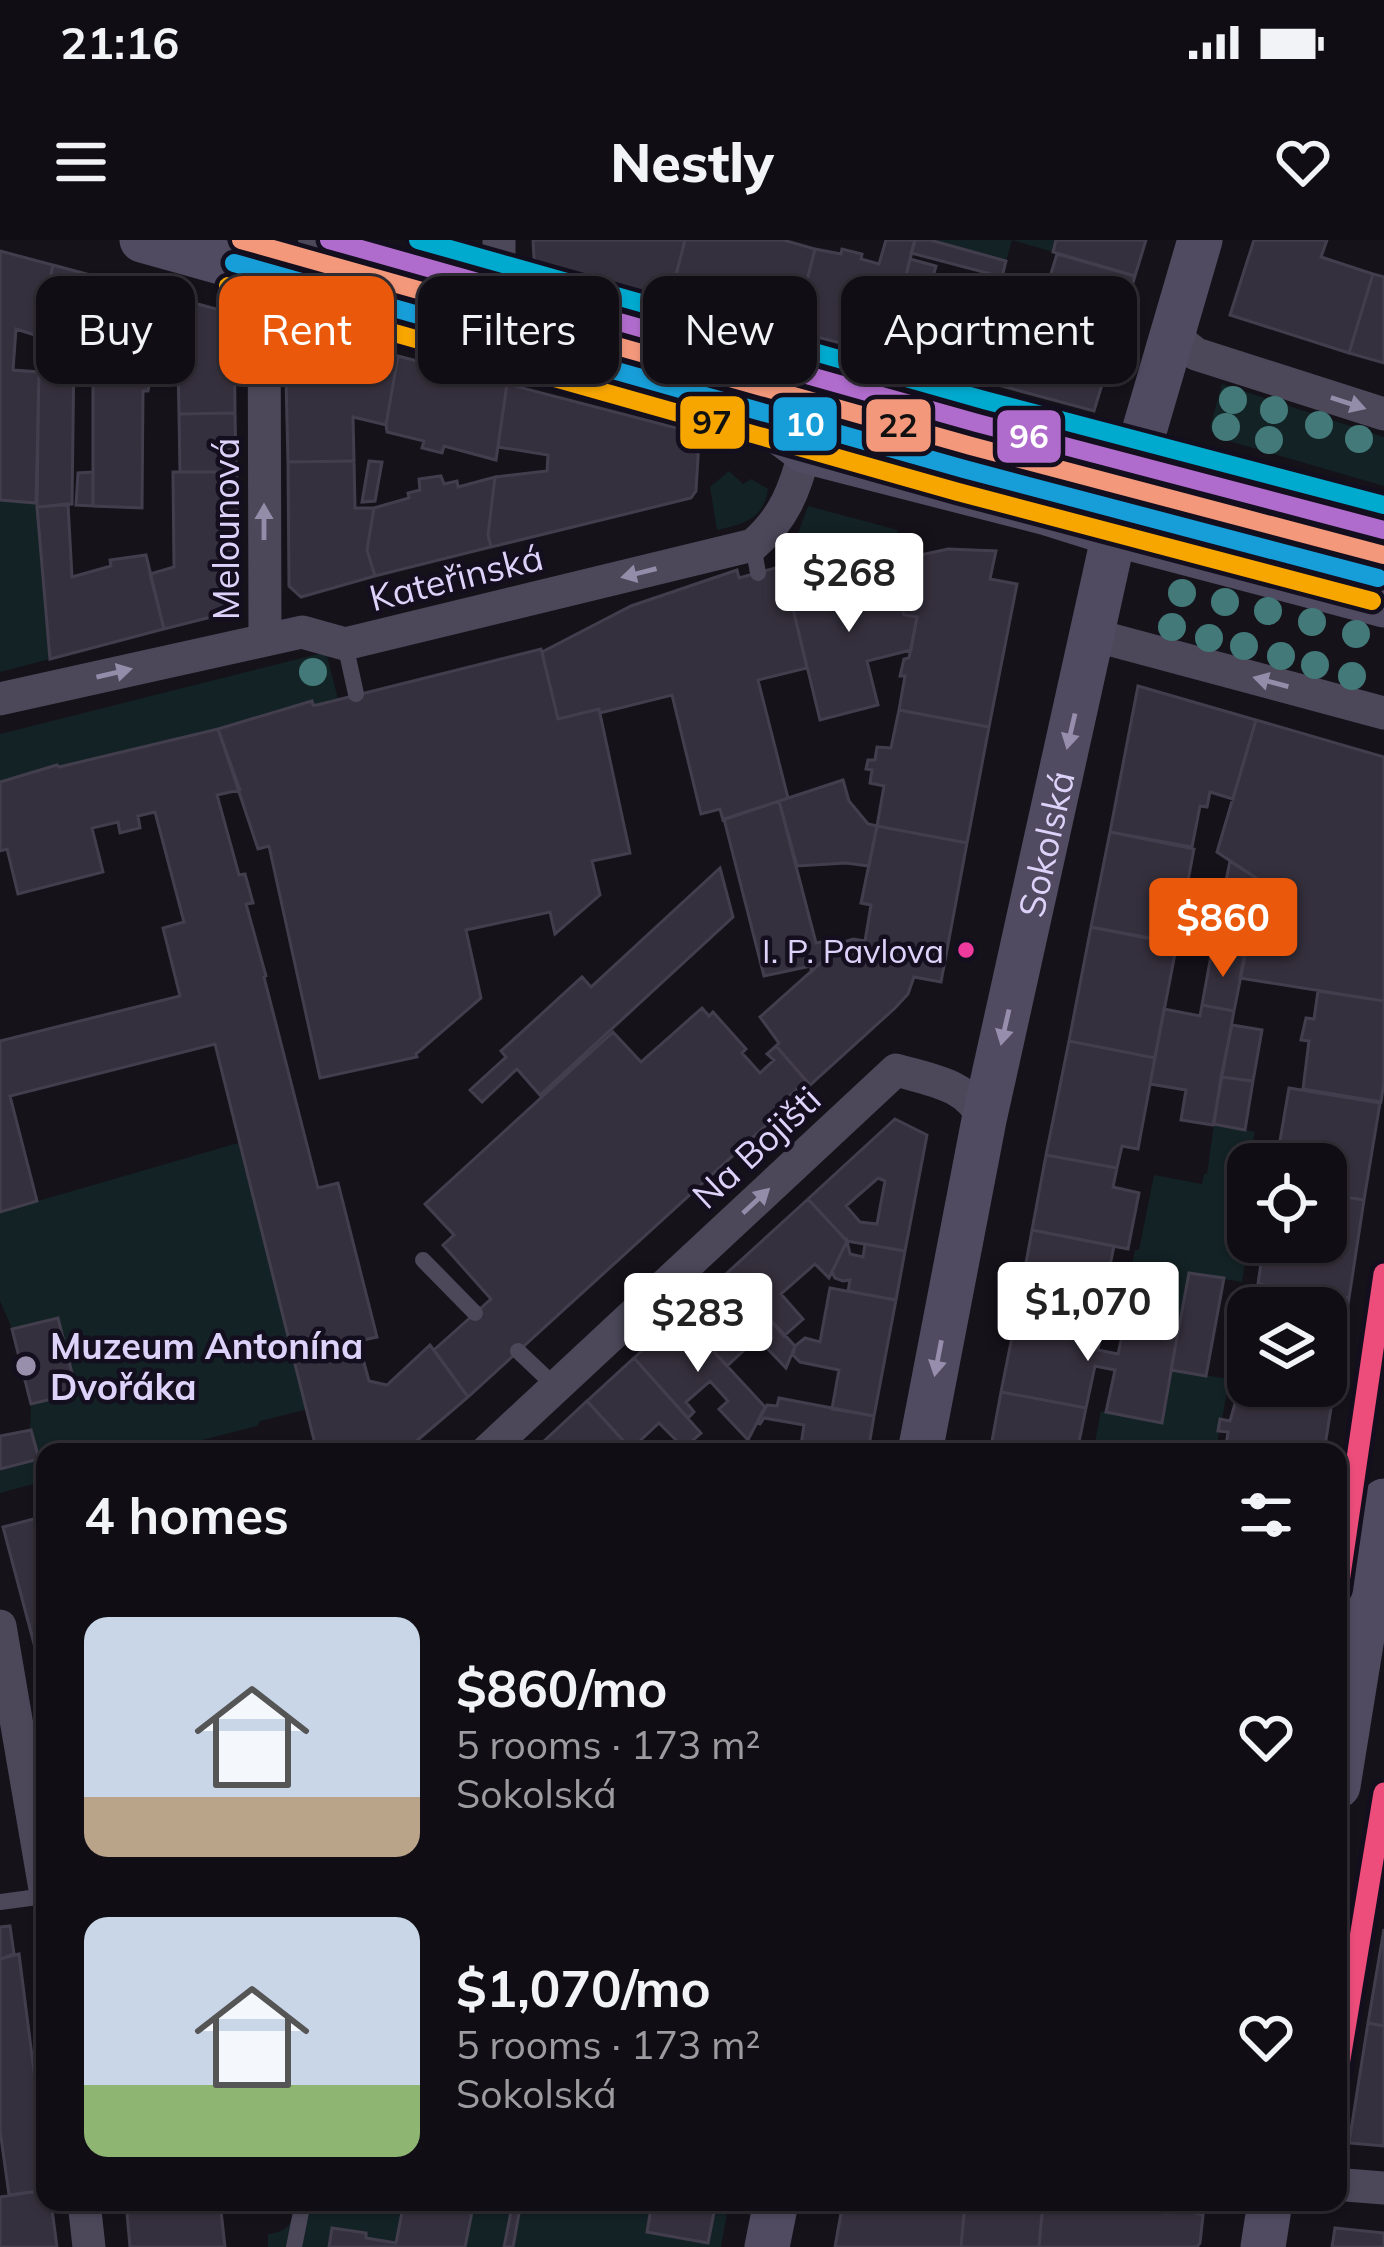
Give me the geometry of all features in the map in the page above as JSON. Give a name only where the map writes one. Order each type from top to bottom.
[{"type":"main road","points":[[142,240],[734,405],[753,412],[805,451],[1384,605]]},
{"type":"main road","name":"Sokolská","points":[[922,1443],[984,1120],[1114,534],[1148,480],[1176,320],[1200,240]]},
{"type":"main road","points":[[1347,1740],[1384,1501]]},
{"type":"main road","points":[[767,2247],[774,2211]]},
{"type":"main road","points":[[1262,2247],[1268,2211]]},
{"type":"street","points":[[497,276],[499,240]]},
{"type":"street","name":"Melounová","points":[[263,274],[265,639]]},
{"type":"street","points":[[410,316],[418,316]]},
{"type":"street","points":[[1176,320],[1182,343],[1196,354],[1384,414]]},
{"type":"street","name":"Kateřinská","points":[[0,699],[302,632],[345,644],[755,559],[794,493],[805,451]]},
{"type":"street","points":[[1089,650],[1101,639],[1112,640],[1384,713]]},
{"type":"street","name":"Na Bojišti","points":[[495,1443],[896,1070],[958,1089],[978,1106],[984,1120]]},
{"type":"street","points":[[0,1626],[36,1815]]},
{"type":"street","points":[[1347,2185],[1384,2188]]},
{"type":"street","points":[[85,2211],[89,2247]]},
{"type":"lane","points":[[306,240],[433,276]]},
{"type":"lane","points":[[619,329],[1384,545]]},
{"type":"lane","points":[[345,644],[356,694]]},
{"type":"lane","points":[[423,1260],[475,1313]]},
{"type":"lane","points":[[518,1351],[556,1387]]},
{"type":"lane","points":[[0,1902],[36,1895]]},
{"type":"lane","points":[[294,2247],[301,2211]]},
{"type":"shaded area","points":[[930,240],[1012,240],[1006,261]]},
{"type":"shaded area","points":[[1012,240],[1056,240],[1053,252]]},
{"type":"shaded area","points":[[1222,384],[1384,437],[1384,486],[1215,437],[1210,427]]},
{"type":"shaded area","points":[[1175,453],[1384,515],[1384,527],[1183,477],[1171,466]]},
{"type":"shaded area","points":[[729,471],[743,484],[751,479],[768,489],[766,499],[751,518],[717,530],[710,487]]},
{"type":"shaded area","points":[[0,500],[36,503],[50,659],[0,672]]},
{"type":"shaded area","points":[[808,506],[898,530],[896,539],[810,553],[797,536]]},
{"type":"shaded area","points":[[326,652],[338,699],[313,705],[311,701],[263,714],[263,718],[0,782],[0,734]]},
{"type":"shaded area","points":[[1214,1124],[1255,1132],[1253,1143],[1227,1143],[1227,1263],[1245,1263],[1242,1282],[1189,1273],[1177,1337],[1119,1326],[1154,1175],[1202,1184]]},
{"type":"shaded area","points":[[238,1143],[308,1412],[191,1443],[36,1443],[36,1449],[30,1429],[31,1404],[77,1393],[58,1318],[12,1329],[0,1301],[0,1212]]},
{"type":"shaded area","points":[[1171,1370],[1227,1379],[1218,1443],[1095,1443],[1101,1411],[1162,1422]]},
{"type":"shaded area","points":[[36,1460],[36,1483],[0,1493],[0,1469]]},
{"type":"shaded area","points":[[294,2211],[402,2211],[396,2243],[333,2228],[329,2247],[268,2247],[268,2234],[282,2231]]},
{"type":"shaded area","points":[[472,2211],[511,2211],[504,2247],[465,2247]]},
{"type":"shaded area","points":[[519,2211],[650,2211],[647,2232],[707,2243],[714,2211],[727,2211],[721,2247],[513,2247]]},
{"type":"building","points":[[533,240],[685,240],[676,276],[643,276],[643,291],[619,286],[619,276],[579,276],[538,266]]},
{"type":"building","points":[[685,240],[783,240],[815,249],[808,276],[676,276]]},
{"type":"building","points":[[886,240],[915,240],[906,276],[841,276],[841,343],[817,337],[817,276],[808,276],[815,249],[841,254],[842,249],[879,264]]},
{"type":"building","points":[[915,240],[930,240],[1006,261],[998,276],[911,253]]},
{"type":"building","points":[[1056,240],[1146,240],[1135,276],[1053,252]]},
{"type":"building","points":[[1254,240],[1327,240],[1321,257],[1373,274],[1349,353],[1230,315]]},
{"type":"building","points":[[0,251],[53,265],[51,276],[36,276],[36,335],[16,329],[13,370],[36,372],[39,384],[36,503],[0,500]]},
{"type":"building","points":[[1057,254],[1135,276],[1050,276]]},
{"type":"building","points":[[910,259],[936,266],[933,276],[906,276]]},
{"type":"building","points":[[53,265],[94,276],[51,276]]},
{"type":"building","points":[[1373,274],[1384,277],[1384,363],[1349,353]]},
{"type":"building","points":[[195,303],[219,310],[219,384],[235,384],[235,413],[179,414],[178,384],[195,384]]},
{"type":"building","points":[[398,356],[418,361],[418,384],[507,384],[496,460],[444,446],[442,453],[422,448],[424,441],[387,432]]},
{"type":"building","points":[[39,384],[74,384],[72,504],[37,507]]},
{"type":"building","points":[[149,384],[148,391],[143,391],[142,508],[93,506],[93,385]]},
{"type":"building","points":[[286,384],[393,384],[386,425],[353,417],[354,461],[288,462]]},
{"type":"building","points":[[507,384],[692,432],[699,441],[696,491],[691,498],[491,547],[488,535],[495,477],[547,471],[548,455],[498,447]]},
{"type":"building","points":[[994,384],[1102,384],[1094,411]]},
{"type":"building","points":[[235,413],[236,472],[180,472],[179,414]]},
{"type":"building","points":[[354,461],[355,508],[374,508],[367,550],[375,576],[301,597],[289,586],[288,462]]},
{"type":"building","points":[[369,461],[382,462],[375,501],[362,502]]},
{"type":"building","points":[[93,472],[93,506],[76,505],[78,473]]},
{"type":"building","points":[[173,472],[236,472],[239,610],[164,629],[150,574],[174,567]]},
{"type":"building","points":[[441,476],[444,484],[457,481],[458,487],[495,477],[488,535],[491,547],[375,576],[367,550],[374,508],[409,498],[408,493],[420,490],[419,479]]},
{"type":"building","points":[[68,504],[72,577],[111,566],[110,560],[146,555],[164,629],[50,659],[37,507]]},
{"type":"building","points":[[948,549],[996,551],[990,579],[1017,584],[989,727],[899,710],[905,676],[900,676],[904,659],[909,658],[917,617],[904,615],[884,563]]},
{"type":"building","points":[[884,563],[904,615],[917,617],[911,650],[867,661],[878,705],[820,720],[788,588]]},
{"type":"building","points":[[779,567],[807,668],[758,680],[788,798],[723,820],[720,809],[701,814],[672,695],[558,719],[542,652],[631,606],[737,570],[739,578]]},
{"type":"building","points":[[541,649],[558,719],[599,709],[630,853],[592,861],[600,895],[555,934],[550,912],[466,930],[481,998],[417,1057],[320,1078],[269,846],[258,849],[218,729],[312,701],[317,705]]},
{"type":"building","points":[[1138,686],[1256,720],[1233,799],[1210,792],[1207,807],[1200,806],[1192,847],[1110,832]]},
{"type":"building","points":[[899,710],[989,727],[967,843],[877,826],[884,786],[870,783],[872,770],[866,769],[868,760],[875,760],[877,747],[891,748]]},
{"type":"building","points":[[1256,720],[1384,757],[1384,1001],[1240,978],[1259,880],[1217,852]]},
{"type":"building","points":[[218,729],[240,790],[217,795],[239,875],[245,874],[253,903],[246,904],[318,1188],[338,1183],[377,1337],[358,1341],[369,1381],[387,1385],[430,1345],[468,1397],[414,1443],[315,1443],[215,1044],[10,1096],[37,1201],[0,1212],[0,1041],[180,996],[163,928],[184,922],[155,812],[138,816],[140,828],[120,833],[118,822],[92,828],[103,872],[18,894],[7,849],[0,851],[0,782]]},
{"type":"building","points":[[843,780],[849,801],[868,824],[877,826],[869,866],[797,866],[779,801]]},
{"type":"building","points":[[779,801],[816,943],[827,941],[830,954],[811,972],[811,966],[764,976],[724,819]]},
{"type":"building","points":[[877,826],[967,843],[941,982],[914,977],[908,994],[895,1008],[810,1085],[776,1046],[779,1043],[760,1017],[844,942],[865,941],[871,905],[861,903]]},
{"type":"building","points":[[1110,832],[1194,849],[1186,891],[1202,895],[1200,906],[1184,903],[1176,944],[1091,927]]},
{"type":"building","points":[[1230,861],[1259,880],[1245,956],[1212,950]]},
{"type":"building","points":[[720,868],[733,917],[540,1095],[517,1069],[482,1102],[470,1090],[506,1057],[501,1051],[582,977],[591,987]]},
{"type":"building","points":[[1203,920],[1218,923],[1212,950],[1198,947]]},
{"type":"building","points":[[1091,927],[1177,943],[1155,1058],[1069,1041]]},
{"type":"building","points":[[1212,950],[1245,956],[1234,1011],[1202,1005]]},
{"type":"building","points":[[1318,991],[1384,1001],[1381,1102],[1303,1089],[1309,1041],[1301,1040],[1306,1018],[1314,1019]]},
{"type":"building","points":[[1202,1005],[1234,1011],[1213,1125],[1181,1120],[1186,1090],[1150,1084],[1164,1009],[1200,1016]]},
{"type":"building","points":[[702,1008],[709,1016],[713,1012],[760,1073],[774,1060],[767,1054],[776,1046],[810,1085],[804,1090],[801,1086],[779,1105],[784,1109],[468,1397],[434,1350],[491,1299],[443,1245],[454,1235],[425,1204],[613,1032],[641,1062]]},
{"type":"building","points":[[1232,1025],[1262,1030],[1253,1081],[1221,1077]]},
{"type":"building","points":[[1069,1041],[1155,1058],[1138,1149],[1122,1146],[1117,1168],[1046,1155]]},
{"type":"building","points":[[1221,1077],[1253,1081],[1245,1130],[1214,1124]]},
{"type":"building","points":[[1289,1088],[1380,1103],[1364,1200],[1347,1197],[1347,1143],[1280,1143]]},
{"type":"building","points":[[895,1119],[927,1135],[905,1251],[847,1241],[808,1199]],"holes":[[[878,1178],[885,1181],[877,1224],[860,1222],[846,1206]]]},
{"type":"building","points":[[1046,1155],[1117,1168],[1113,1187],[1139,1193],[1128,1249],[1032,1230]]},
{"type":"building","points":[[1347,1197],[1364,1200],[1349,1298],[1347,1287],[1258,1284],[1261,1263],[1347,1263]]},
{"type":"building","points":[[808,1199],[847,1241],[829,1278],[815,1264],[781,1294],[803,1319],[784,1336],[727,1273]]},
{"type":"building","points":[[1032,1230],[1114,1246],[1107,1280],[1117,1281],[1115,1291],[1106,1289],[1100,1322],[1018,1307]]},
{"type":"building","points":[[847,1241],[850,1254],[863,1257],[865,1244],[905,1251],[896,1300],[848,1291],[850,1280],[835,1278],[832,1272]]},
{"type":"building","points":[[727,1273],[795,1346],[786,1368],[757,1338],[727,1366],[680,1315]]},
{"type":"building","points":[[1189,1273],[1224,1278],[1206,1376],[1171,1370]]},
{"type":"building","points":[[830,1288],[896,1300],[874,1416],[832,1409],[839,1370],[800,1362],[793,1355],[805,1338],[820,1342]]},
{"type":"building","points":[[1018,1307],[1103,1323],[1098,1350],[1118,1354],[1124,1327],[1177,1337],[1162,1423],[1106,1412],[1115,1370],[1095,1366],[1086,1408],[1001,1392]]},
{"type":"building","points":[[680,1315],[765,1407],[748,1440],[719,1409],[728,1401],[710,1381],[686,1402],[694,1412],[688,1418],[634,1358]]},
{"type":"building","points":[[58,1318],[77,1393],[31,1404],[12,1329]]},
{"type":"building","points":[[634,1358],[701,1433],[690,1443],[679,1443],[659,1423],[637,1443],[626,1443],[587,1401]]},
{"type":"building","points":[[1001,1392],[1086,1408],[1079,1443],[992,1443]]},
{"type":"building","points":[[779,1398],[874,1416],[870,1443],[801,1443],[804,1425],[764,1418],[757,1423],[767,1405],[777,1406]]},
{"type":"building","points":[[587,1401],[626,1443],[544,1443]]},
{"type":"building","points":[[1234,1407],[1331,1407],[1325,1443],[1226,1443],[1228,1432],[1218,1431],[1220,1419],[1230,1421]]},
{"type":"building","points":[[31,1430],[36,1460],[0,1469],[0,1436]]},
{"type":"building","points":[[36,1518],[36,1651],[3,1527]]},
{"type":"building","points":[[10,1926],[14,1954],[0,1959],[0,1927]]},
{"type":"building","points":[[1384,1929],[1384,2026],[1368,2023]]},
{"type":"building","points":[[19,1954],[36,2087],[36,2191],[9,2195],[0,2130],[0,1959]]},
{"type":"building","points":[[1368,2023],[1384,2026],[1384,2146],[1349,2143]]},
{"type":"building","points":[[36,2191],[36,2211],[52,2211],[57,2247],[0,2247],[0,2197]]},
{"type":"building","points":[[127,2211],[221,2211],[225,2247],[130,2247]]},
{"type":"building","points":[[402,2211],[472,2211],[465,2247],[329,2247],[332,2228],[396,2243]]},
{"type":"building","points":[[511,2211],[519,2211],[513,2247],[504,2247]]},
{"type":"building","points":[[650,2211],[714,2211],[708,2243],[647,2232]]},
{"type":"building","points":[[841,2211],[964,2211],[961,2247],[835,2247]]},
{"type":"building","points":[[964,2211],[1042,2211],[1039,2247],[961,2247]]},
{"type":"building","points":[[1042,2211],[1203,2215],[1197,2247],[1039,2247]]},
{"type":"building","points":[[1335,2228],[1384,2233],[1384,2247],[1332,2247]]},
{"type":"transit line","name":"22","points":[[241,240],[971,446],[1384,555]]},
{"type":"transit line","name":"96","points":[[329,240],[977,423],[1384,530]]},
{"type":"transit line","points":[[418,240],[984,400],[1384,505]]},
{"type":"transit line","name":"10","points":[[234,263],[964,469],[1378,578]]},
{"type":"transit line","name":"97","points":[[394,333],[958,492],[1372,601]]},
{"type":"transit line","points":[[1347,1527],[1384,1274]]},
{"type":"transit line","points":[[1347,2017],[1384,1793]]},
{"type":"place","name":"I. P. Pavlova","points":[[966,950]]},
{"type":"place","name":"Muzeum Antonína Dvořáka","points":[[26,1366]]}]
